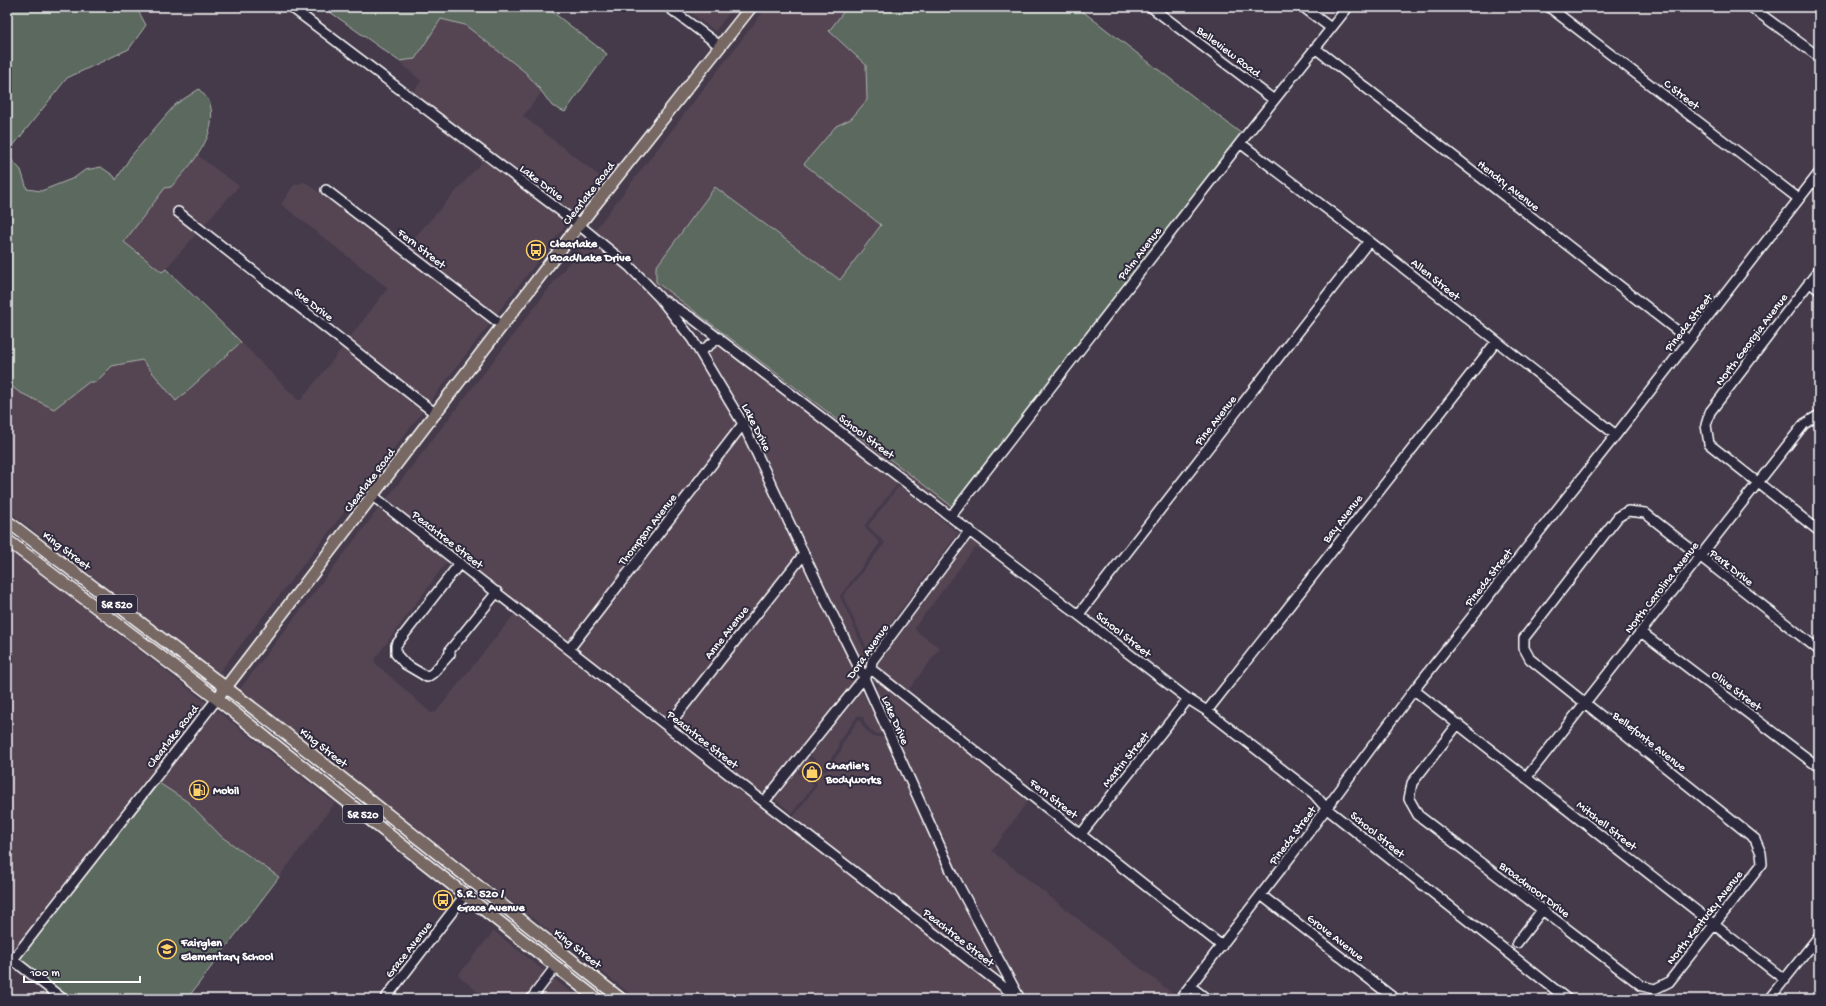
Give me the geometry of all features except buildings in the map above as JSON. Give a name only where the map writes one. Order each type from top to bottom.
[{"type":"main road","name":"Clearlake Road","points":[[217,699],[374,496],[579,225],[750,7]]},
{"type":"main road","name":"King Street","points":[[7,521],[226,687],[621,999]]},
{"type":"main road","name":"SR 520","points":[[7,540],[217,699],[597,999]]},
{"type":"main road","points":[[44,568],[53,555]]},
{"type":"main road","points":[[445,880],[456,878],[550,952],[565,955]]},
{"type":"main road","points":[[556,966],[566,964],[611,999]]},
{"type":"street","name":"Lake Drive","points":[[291,7],[579,225],[630,267],[659,297],[692,339],[744,424],[804,554],[871,693],[953,875],[1020,999]]},
{"type":"street","points":[[668,7],[720,46]]},
{"type":"street","name":"Belleview Road","points":[[1151,7],[1274,100]]},
{"type":"street","points":[[1303,7],[1331,28]]},
{"type":"street","name":"Palm Avenue","points":[[951,516],[1240,143],[1348,7]]},
{"type":"street","name":"C Street","points":[[1550,7],[1799,199]]},
{"type":"street","points":[[1751,7],[1819,57]]},
{"type":"street","name":"Hendry Avenue","points":[[1315,48],[1689,340]]},
{"type":"street","name":"Allen Street","points":[[1240,143],[1369,241],[1616,435]]},
{"type":"street","name":"Pineda Street","points":[[1180,999],[1327,809],[1414,690],[1616,435],[1819,174]]},
{"type":"street","name":"Fern Street","points":[[326,190],[503,326]]},
{"type":"street","name":"Sue Drive","points":[[178,212],[436,414]]},
{"type":"street","name":"Pine Avenue","points":[[1079,614],[1369,241]]},
{"type":"street","name":"North Georgia Avenue","points":[[1758,484],[1709,444],[1706,424],[1710,412],[1819,270]]},
{"type":"street","points":[[1809,282],[1819,290]]},
{"type":"street","name":"School Street","points":[[659,297],[692,318],[719,338],[1188,699],[1207,711],[1314,794],[1327,809],[1567,999]]},
{"type":"street","points":[[700,352],[719,338]]},
{"type":"street","name":"Bay Avenue","points":[[1207,711],[1496,342]]},
{"type":"street","name":"North Carolina Avenue","points":[[1526,778],[1804,424],[1818,415]]},
{"type":"street","name":"Thompson Avenue","points":[[570,648],[744,424]]},
{"type":"street","points":[[1758,484],[1819,531]]},
{"type":"street","name":"Peachtree Street","points":[[374,496],[570,648],[764,802],[1020,999]]},
{"type":"street","name":"Park Drive","points":[[1524,648],[1524,638],[1618,517],[1628,511],[1645,513],[1819,650]]},
{"type":"street","name":"Dora Avenue","points":[[764,802],[871,669],[872,662],[970,530]]},
{"type":"street","name":"Anne Avenue","points":[[668,726],[804,554]]},
{"type":"street","points":[[460,563],[396,645],[396,654],[405,664],[427,677],[433,674],[450,654],[450,650],[497,592]]},
{"type":"street","name":"Olive Street","points":[[1641,632],[1819,766]]},
{"type":"street","name":"Bellefonte Avenue","points":[[1524,648],[1530,659],[1584,705],[1755,839],[1761,853]]},
{"type":"street","name":"Fern Street","points":[[871,669],[880,679],[1081,834],[1222,946]]},
{"type":"street","points":[[871,693],[875,683],[880,679]]},
{"type":"street","name":"Mitchell Street","points":[[1414,690],[1785,980]]},
{"type":"street","name":"Clearlake Road","points":[[7,967],[217,699]]},
{"type":"street","name":"Martin Street","points":[[1081,834],[1188,699]]},
{"type":"street","name":"Broadmoor Drive","points":[[1458,724],[1412,783],[1409,799],[1418,815],[1642,986],[1655,989]]},
{"type":"street","name":"North Kentucky Avenue","points":[[1655,989],[1669,982],[1715,925],[1762,864],[1761,853]]},
{"type":"street","name":"Grace Avenue","points":[[385,999],[465,895]]},
{"type":"street","name":"Grove Avenue","points":[[1261,895],[1395,999]]},
{"type":"street","points":[[1518,943],[1543,909]]},
{"type":"street","points":[[1769,999],[1815,949],[1819,936]]},
{"type":"street","points":[[13,960],[63,999]]},
{"type":"street","points":[[986,973],[992,974],[997,972],[1001,968],[1000,962]]},
{"type":"street","points":[[531,999],[556,966]]},
{"type":"street","points":[[1190,986],[1207,999]]},
{"type":"shaded area","points":[[683,7],[734,7],[715,31]]},
{"type":"shaded area","points":[[767,7],[847,7],[829,31],[866,65],[867,100],[851,119],[836,126],[804,164],[881,225],[840,280],[715,187],[656,267],[656,282],[953,507],[951,510],[721,332],[662,294],[633,264],[594,231]]},
{"type":"shaded area","points":[[441,19],[465,25],[525,72],[542,92],[523,116],[602,178],[573,214],[412,93],[421,81],[399,61],[415,59]]},
{"type":"shaded area","points":[[406,100],[568,222],[496,315],[407,246],[482,162],[405,101]]},
{"type":"shaded area","points":[[197,155],[239,186],[203,226],[177,206],[172,213],[197,233],[163,272],[124,242],[165,188],[191,165]]},
{"type":"shaded area","points":[[305,182],[491,322],[429,403],[348,340],[388,288],[281,204],[294,185]]},
{"type":"shaded area","points":[[588,238],[627,270],[656,301],[688,341],[738,424],[569,642],[386,500]]},
{"type":"shaded area","points":[[241,342],[298,400],[301,400],[343,347],[424,410],[218,674],[7,510],[7,383],[19,392],[54,408],[89,382],[96,382],[112,366],[142,360],[176,401]]},
{"type":"shaded area","points":[[719,344],[899,482],[865,525],[866,529],[880,543],[840,596],[866,654],[872,654],[865,670],[829,597],[749,423],[706,353]]},
{"type":"shaded area","points":[[742,432],[799,553],[668,720],[576,647]]},
{"type":"shaded area","points":[[900,485],[958,533],[869,652],[843,596],[885,543],[868,526]]},
{"type":"shaded area","points":[[380,507],[448,560],[374,660],[375,663],[431,713],[436,712],[516,612],[981,975],[981,977],[1012,999],[637,999],[239,690]]},
{"type":"shaded area","points":[[971,536],[985,548],[983,551],[978,548],[974,549],[915,627],[916,631],[940,648],[906,693],[875,668],[876,663]]},
{"type":"shaded area","points":[[7,547],[208,704],[7,961]]},
{"type":"shaded area","points":[[802,562],[859,678],[764,796],[674,725]]},
{"type":"shaded area","points":[[880,684],[1029,799],[992,851],[1177,997],[1175,999],[1027,999],[1025,997],[957,873],[875,692]]},
{"type":"shaded area","points":[[861,689],[883,734],[875,734],[866,725],[863,717],[858,715],[838,743],[839,747],[824,768],[810,755]]},
{"type":"shaded area","points":[[216,710],[335,803],[279,877],[222,837],[188,802],[159,783]]},
{"type":"shaded area","points":[[859,719],[864,728],[873,737],[886,737],[949,877],[996,964],[996,967],[988,969],[789,816],[795,815],[817,785],[816,782],[797,768],[806,756],[821,771],[826,771],[842,749],[842,744]]},
{"type":"shaded area","points":[[796,771],[814,785],[792,813],[775,799]]},
{"type":"shaded area","points":[[771,800],[786,813],[770,801]]},
{"type":"shaded area","points":[[494,931],[547,973],[526,999],[486,999],[458,975]]},
{"type":"shaded area","points":[[553,978],[580,999],[536,999]]},
{"type":"green space","points":[[7,7],[136,7],[146,25],[129,49],[67,78],[7,155]]},
{"type":"green space","points":[[323,7],[546,7],[607,54],[565,112],[552,106],[525,72],[465,25],[441,19],[415,59],[399,61]]},
{"type":"green space","points":[[847,7],[1077,7],[1242,134],[953,507],[656,282],[656,267],[715,187],[840,280],[881,225],[804,164],[836,126],[851,119],[867,100],[866,65],[829,31]]},
{"type":"green space","points":[[199,89],[210,104],[212,116],[207,139],[201,150],[186,170],[171,187],[165,188],[124,242],[162,272],[166,269],[241,342],[176,401],[142,360],[112,366],[96,382],[89,382],[54,409],[19,392],[7,383],[7,155],[21,170],[27,189],[41,191],[74,178],[85,170],[101,167],[114,176],[116,180],[131,156],[176,104]]},
{"type":"green space","points":[[159,783],[188,802],[222,837],[279,877],[187,999],[71,999],[19,959]]},
{"type":"place","name":"Clearlake Road/Lake Drive","points":[[536,250]]},
{"type":"place","name":"Charlie's Bodyworks","points":[[812,772]]},
{"type":"place","name":"Mobil","points":[[199,790]]},
{"type":"place","name":"S.R. 520 / Grace Avenue","points":[[443,900]]},
{"type":"place","name":"Fairglen Elementary School","points":[[167,949]]}]
